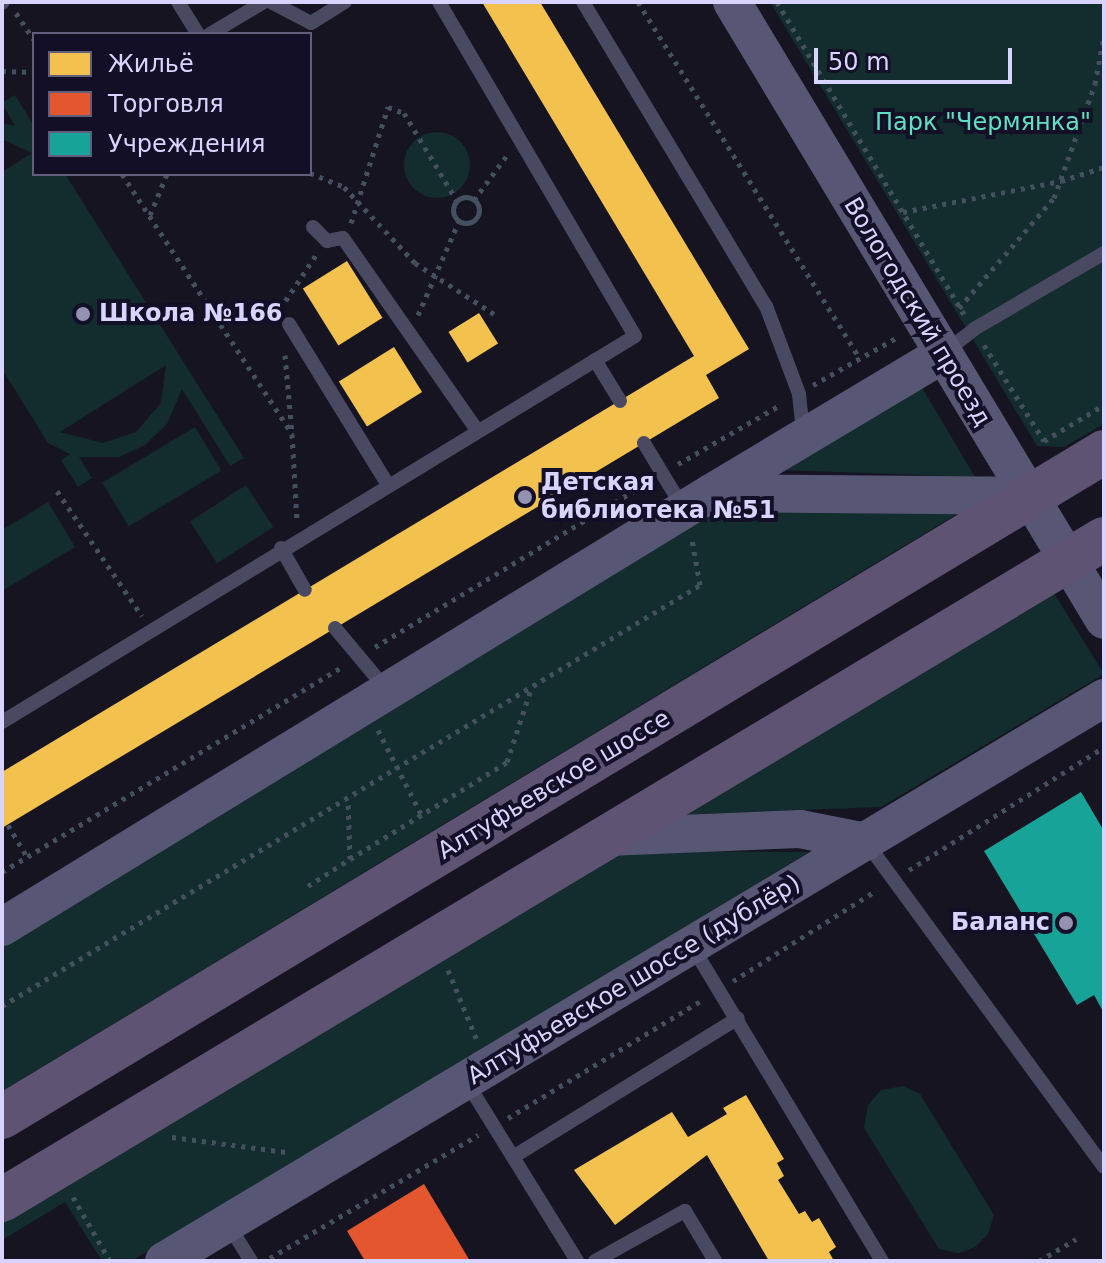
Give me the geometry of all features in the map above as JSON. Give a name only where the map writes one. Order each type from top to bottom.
[{"type":"main road","name":"Алтуфьевское шоссе","points":[[2,1117],[1104,452]]},
{"type":"main road","points":[[2,1200],[1104,539]]},
{"type":"street","name":"Вологодский проезд","points":[[732,2],[1104,620]]},
{"type":"street","points":[[2,927],[942,355]]},
{"type":"street","points":[[698,501],[1027,496]]},
{"type":"street","name":"Алтуфьевское шоссе (дублёр)","points":[[164,1261],[1104,698]]},
{"type":"street","points":[[607,837],[800,829],[866,842]]},
{"type":"lane","points":[[178,2],[197,32]]},
{"type":"lane","points":[[213,32],[264,2]]},
{"type":"lane","points":[[271,2],[311,23],[345,2]]},
{"type":"lane","points":[[2,722],[298,537],[635,336],[439,2]]},
{"type":"lane","points":[[583,2],[766,306],[799,394],[804,438]]},
{"type":"lane","points":[[313,227],[327,241],[343,238],[477,430]]},
{"type":"lane","points":[[942,355],[974,329],[1104,253]]},
{"type":"lane","points":[[289,324],[387,483]]},
{"type":"lane","points":[[595,360],[620,401]]},
{"type":"lane","points":[[644,443],[698,501]]},
{"type":"lane","points":[[281,548],[305,590]]},
{"type":"lane","points":[[335,628],[378,699]]},
{"type":"lane","points":[[866,842],[891,882],[1104,1167]]},
{"type":"lane","points":[[692,945],[882,1261]]},
{"type":"lane","points":[[513,1157],[738,1018]]},
{"type":"lane","points":[[476,1073],[494,1126],[577,1261]]},
{"type":"lane","points":[[595,1261],[685,1211],[715,1261]]},
{"type":"lane","points":[[227,1223],[251,1261]]},
{"type":"path","points":[[9,2],[32,37]]},
{"type":"path","points":[[638,2],[860,358]]},
{"type":"path","points":[[777,2],[959,308],[1044,441],[1104,405]]},
{"type":"path","points":[[959,308],[1054,198],[1095,84],[1104,36]]},
{"type":"path","points":[[2,71],[32,72]]},
{"type":"path","points":[[343,238],[360,205],[388,107],[404,113],[457,201]]},
{"type":"path","points":[[459,221],[477,217],[474,200],[519,139]]},
{"type":"path","points":[[903,212],[1061,181],[1104,167]]},
{"type":"path","points":[[312,174],[344,187],[415,263],[494,314]]},
{"type":"path","points":[[123,176],[292,434],[298,537]]},
{"type":"path","points":[[150,216],[166,176]]},
{"type":"path","points":[[457,201],[474,200]]},
{"type":"path","points":[[457,201],[453,212],[459,221]]},
{"type":"path","points":[[410,333],[459,221]]},
{"type":"path","points":[[57,491],[151,630]]},
{"type":"path","points":[[343,666],[378,699],[421,814]]},
{"type":"path","points":[[308,886],[507,762],[532,688]]},
{"type":"path","points":[[266,1261],[720,989],[1104,747]]},
{"type":"path","points":[[348,799],[350,859]]},
{"type":"path","points":[[8,825],[27,857]]},
{"type":"path","points":[[458,959],[447,967],[476,1073],[510,1117]]},
{"type":"path","points":[[155,1135],[334,1158]]},
{"type":"path","points":[[68,1188],[110,1261]]},
{"type":"path","points":[[1039,1261],[1076,1239]]},
{"type":"green space","name":"Парк \"Чермянка\"","points":[[770,2],[1104,2],[1104,424],[1064,447],[1037,446]]},
{"type":"green space","points":[[15,95],[32,123],[32,153],[2,139],[2,123],[15,126],[2,103]]},
{"type":"green space","points":[[437,132],[460,142],[470,165],[460,188],[437,198],[414,188],[404,165],[414,142]]},
{"type":"green space","points":[[32,153],[32,176],[66,176],[244,458],[230,466],[182,389],[167,424],[145,445],[119,457],[79,457],[92,478],[78,487],[61,460],[70,454],[48,443],[2,369],[2,172]],"holes":[[[166,365],[161,403],[136,432],[103,443],[60,432]]]},
{"type":"green space","points":[[921,386],[975,477],[781,470]]},
{"type":"green space","points":[[195,427],[221,471],[129,526],[102,483]]},
{"type":"green space","points":[[246,485],[273,527],[217,563],[190,521]]},
{"type":"green space","points":[[48,502],[75,547],[2,591],[2,530]]},
{"type":"green space","points":[[715,508],[957,514],[2,1091],[2,938]]},
{"type":"green space","points":[[1052,590],[1104,674],[881,807],[675,815]]},
{"type":"green space","points":[[618,851],[809,852],[131,1261],[102,1261],[65,1202],[2,1240],[2,1221]]},
{"type":"green space","points":[[903,1086],[920,1094],[994,1215],[988,1234],[975,1247],[959,1253],[939,1249],[864,1128],[868,1105],[881,1090]]},
{"type":"building: Жильё","points":[[482,2],[540,2],[749,349],[706,375],[719,398],[2,828],[2,772],[694,356]]},
{"type":"building: Жильё","points":[[347,261],[383,318],[338,345],[303,289]]},
{"type":"building: Жильё","points":[[479,313],[498,344],[468,363],[448,332]]},
{"type":"building: Жильё","points":[[394,347],[422,392],[367,426],[339,381]]},
{"type":"building: Жильё","points":[[746,1095],[784,1159],[777,1163],[784,1176],[778,1180],[799,1214],[805,1211],[812,1222],[819,1218],[836,1247],[829,1252],[834,1261],[769,1261],[707,1155],[615,1225],[574,1170],[672,1112],[688,1137],[727,1114],[723,1108]]},
{"type":"building: Торговля","points":[[424,1184],[470,1261],[365,1261],[347,1231]]},
{"type":"building: Учреждения","name":"Баланс","points":[[1081,792],[1104,831],[1104,1013],[1094,995],[1077,1005],[984,851]]},
{"type":"place","name":"Школа №166","points":[[83,314]]},
{"type":"place","name":"Детская библиотека №51","points":[[525,497]]},
{"type":"place","name":"Баланс","points":[[1066,923]]}]
